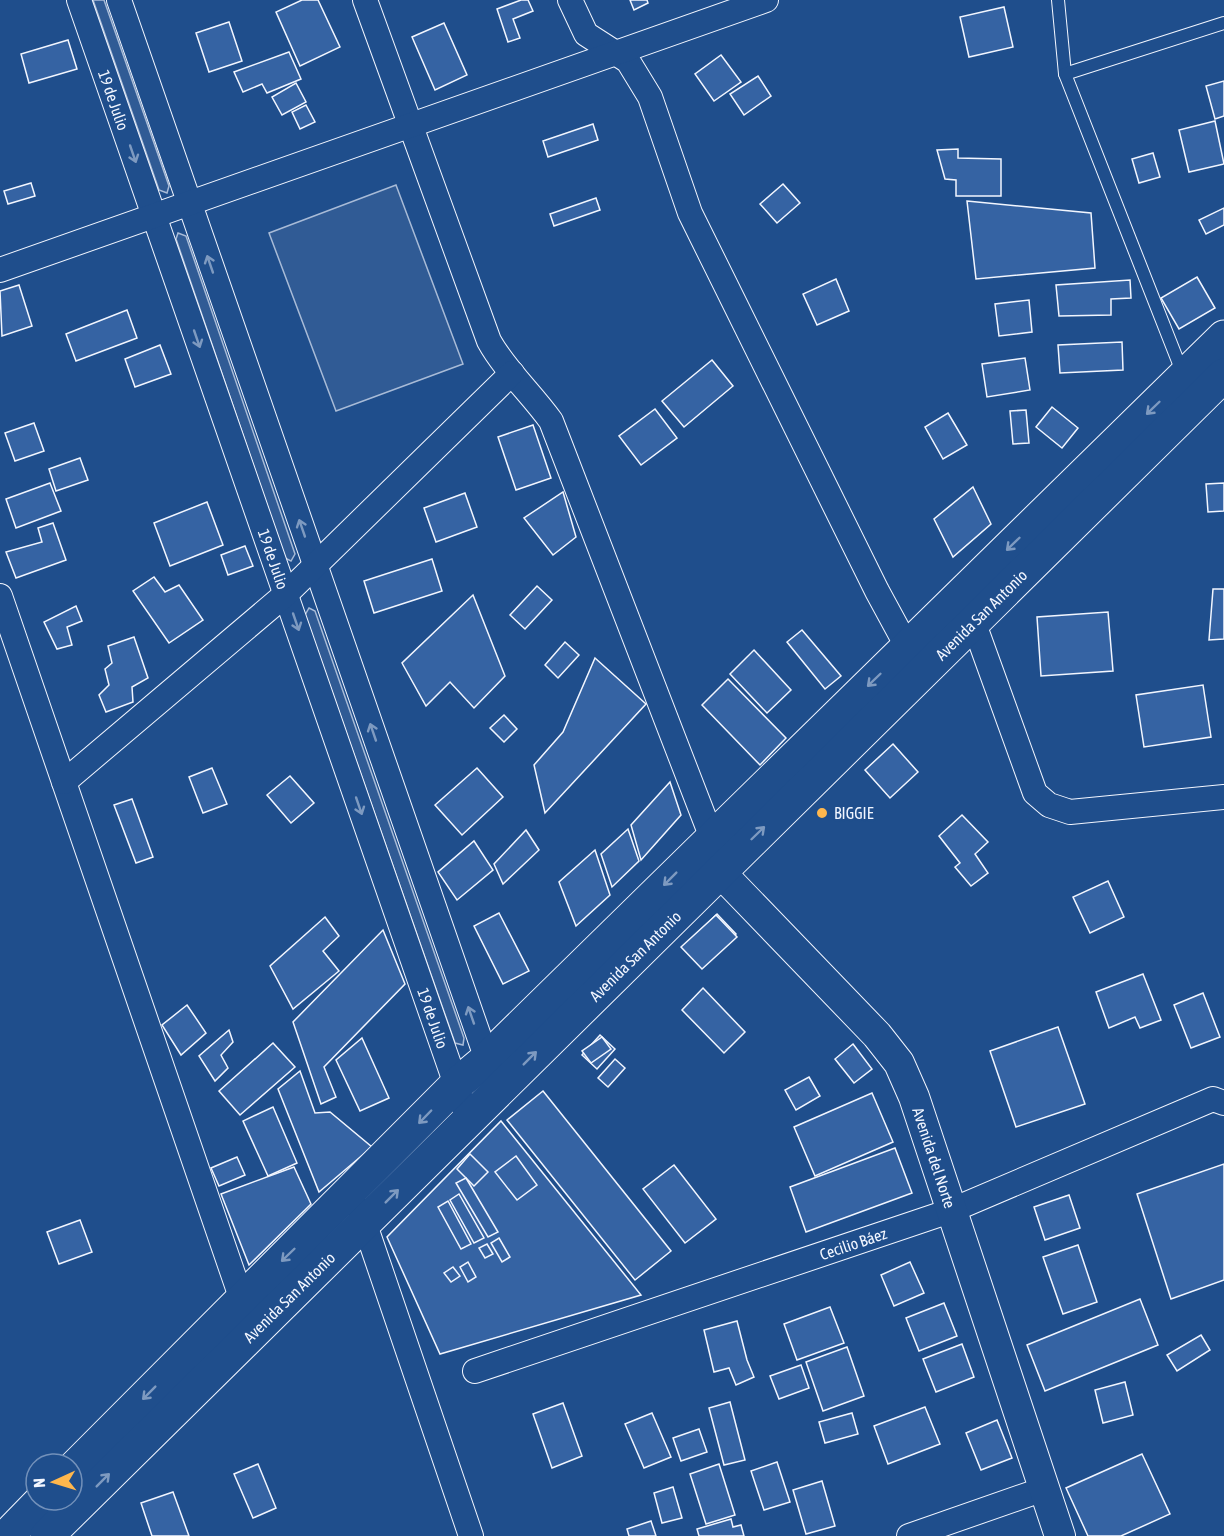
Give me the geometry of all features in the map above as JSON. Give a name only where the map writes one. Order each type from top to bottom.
[{"type":"main road","name":"Avenida San Antonio","points":[[968,609],[1224,337]]},
{"type":"main road","name":"Avenida San Antonio","points":[[47,1536],[719,871],[915,661],[968,609],[1224,375]]},
{"type":"main road","name":"Avenida San Antonio","points":[[84,1458],[354,1191],[456,1085],[486,1060],[712,838],[915,661]]},
{"type":"main road","points":[[7,1536],[30,1512]]},
{"type":"street","name":"19 de Julio","points":[[79,0],[468,1119]]},
{"type":"street","points":[[119,0],[497,1090]]},
{"type":"street","points":[[365,0],[474,304],[497,356],[550,421],[712,838],[719,871]]},
{"type":"street","points":[[570,0],[586,34],[628,61],[650,97],[690,213],[915,661]]},
{"type":"street","points":[[0,270],[190,205],[411,123],[766,0]]},
{"type":"street","points":[[64,782],[286,594],[512,373]]},
{"type":"street","points":[[0,596],[242,1300]]},
{"type":"street","points":[[968,609],[1035,793],[1049,805],[1070,812],[1224,797]]},
{"type":"street","name":"Avenida del Norte","points":[[719,871],[878,1035],[899,1063],[914,1096],[950,1211],[1060,1536]]},
{"type":"street","name":"Cecilio Báez","points":[[475,1371],[950,1211],[1213,1099],[1224,1103]]},
{"type":"street","points":[[354,1191],[471,1536]]},
{"type":"street","points":[[909,1536],[1044,1489]]},
{"type":"lane","points":[[1058,0],[1065,74],[1185,378]]},
{"type":"lane","points":[[1065,74],[1224,23]]},
{"type":"shaded area","points":[[93,0],[104,0],[169,186],[167,193],[159,190]]},
{"type":"shaded area","points":[[396,185],[463,364],[336,411],[269,233]]},
{"type":"shaded area","points":[[178,233],[186,236],[295,554],[291,561],[285,558],[176,239]]},
{"type":"shaded area","points":[[309,608],[315,611],[464,1038],[463,1045],[455,1043],[305,615]]},
{"type":"building","points":[[302,0],[318,0],[340,47],[300,66],[276,12]]},
{"type":"building","points":[[521,0],[528,0],[533,11],[513,19],[520,38],[508,42],[497,9]]},
{"type":"building","points":[[630,0],[647,0],[648,3],[634,10]]},
{"type":"building","points":[[1004,7],[1013,47],[969,57],[960,17]]},
{"type":"building","points":[[229,22],[242,61],[209,72],[196,33]]},
{"type":"building","points":[[444,23],[467,75],[435,90],[412,37]]},
{"type":"building","points":[[68,40],[77,69],[29,83],[21,54]]},
{"type":"building","points":[[289,52],[301,79],[267,93],[262,84],[243,92],[234,72]]},
{"type":"building","points":[[721,55],[741,82],[714,101],[695,74]]},
{"type":"building","points":[[758,76],[771,96],[744,115],[730,94]]},
{"type":"building","points":[[1224,81],[1224,116],[1215,119],[1206,86]]},
{"type":"building","points":[[296,83],[306,102],[282,115],[272,97]]},
{"type":"building","points":[[306,105],[315,122],[300,129],[292,112]]},
{"type":"building","points":[[1215,121],[1224,164],[1189,172],[1179,130]]},
{"type":"building","points":[[593,124],[598,140],[548,157],[543,141]]},
{"type":"building","points":[[958,149],[958,158],[1001,159],[1001,196],[956,196],[956,180],[945,179],[937,150]]},
{"type":"building","points":[[1153,153],[1160,177],[1139,183],[1132,159]]},
{"type":"building","points":[[31,183],[35,196],[8,204],[4,191]]},
{"type":"building","points":[[783,184],[800,203],[777,223],[760,204]]},
{"type":"building","points":[[596,198],[600,210],[554,226],[550,214]]},
{"type":"building","points":[[967,201],[1091,213],[1095,268],[976,279]]},
{"type":"building","points":[[1224,208],[1224,225],[1206,234],[1199,220]]},
{"type":"building","points":[[1197,277],[1215,308],[1179,329],[1161,298]]},
{"type":"building","points":[[836,279],[849,311],[817,325],[803,294]]},
{"type":"building","points":[[1130,280],[1131,298],[1111,299],[1111,315],[1059,316],[1056,285]]},
{"type":"building","points":[[19,285],[32,326],[2,336],[0,291]]},
{"type":"building","points":[[1029,300],[1032,332],[999,336],[995,304]]},
{"type":"building","points":[[127,310],[137,338],[76,361],[66,334]]},
{"type":"building","points":[[1122,342],[1123,370],[1060,373],[1058,345]]},
{"type":"building","points":[[160,345],[171,374],[135,387],[125,359]]},
{"type":"building","points":[[1025,358],[1030,390],[987,397],[982,364]]},
{"type":"building","points":[[712,360],[733,386],[684,427],[662,401]]},
{"type":"building","points":[[1052,407],[1078,428],[1062,448],[1036,427]]},
{"type":"building","points":[[655,409],[677,438],[641,465],[619,436]]},
{"type":"building","points":[[1026,410],[1029,443],[1013,444],[1010,411]]},
{"type":"building","points":[[948,413],[967,445],[943,459],[925,427]]},
{"type":"building","points":[[34,423],[44,451],[15,461],[5,433]]},
{"type":"building","points":[[533,425],[551,478],[516,490],[498,437]]},
{"type":"building","points":[[80,458],[88,480],[56,491],[49,469]]},
{"type":"building","points":[[50,483],[61,511],[16,528],[6,499]]},
{"type":"building","points":[[1224,483],[1224,511],[1208,512],[1206,484]]},
{"type":"building","points":[[973,487],[991,524],[953,557],[934,519]]},
{"type":"building","points":[[563,492],[576,537],[553,555],[524,518]]},
{"type":"building","points":[[465,493],[477,527],[436,542],[424,508]]},
{"type":"building","points":[[207,502],[223,545],[170,566],[154,523]]},
{"type":"building","points":[[53,523],[66,560],[16,578],[6,552],[42,542],[38,528]]},
{"type":"building","points":[[245,546],[253,566],[228,575],[221,555]]},
{"type":"building","points":[[432,559],[442,591],[374,613],[364,581]]},
{"type":"building","points":[[154,577],[165,592],[179,585],[203,620],[169,643],[133,591]]},
{"type":"building","points":[[537,586],[552,600],[525,629],[510,615]]},
{"type":"building","points":[[1213,589],[1224,589],[1224,639],[1209,640]]},
{"type":"building","points":[[473,595],[505,676],[474,708],[450,682],[426,706],[402,663]]},
{"type":"building","points":[[76,606],[82,621],[67,627],[72,645],[57,649],[44,622]]},
{"type":"building","points":[[1108,612],[1113,671],[1041,676],[1037,617]]},
{"type":"building","points":[[802,630],[841,676],[825,689],[787,642]]},
{"type":"building","points":[[134,637],[148,678],[132,687],[133,702],[106,712],[99,695],[109,685],[105,669],[112,663],[108,646]]},
{"type":"building","points":[[565,642],[579,655],[558,678],[545,665]]},
{"type":"building","points":[[754,650],[791,690],[767,713],[730,674]]},
{"type":"building","points":[[595,658],[646,704],[545,813],[534,765],[563,732]]},
{"type":"building","points":[[728,679],[786,738],[760,765],[702,705]]},
{"type":"building","points":[[1203,685],[1211,737],[1144,747],[1136,695]]},
{"type":"building","points":[[504,715],[517,729],[504,742],[490,728]]},
{"type":"building","points":[[893,744],[918,772],[890,798],[865,770]]},
{"type":"building","points":[[212,768],[227,804],[203,813],[189,777]]},
{"type":"building","points":[[477,768],[503,797],[462,835],[435,805]]},
{"type":"building","points":[[290,776],[314,803],[291,823],[267,795]]},
{"type":"building","points":[[670,782],[681,815],[641,860],[631,825]]},
{"type":"building","points":[[132,799],[153,857],[136,863],[114,805]]},
{"type":"building","points":[[962,815],[988,842],[975,854],[988,873],[971,886],[955,867],[960,863],[939,836]]},
{"type":"building","points":[[628,829],[639,861],[612,887],[601,854]]},
{"type":"building","points":[[526,830],[539,850],[503,884],[494,864]]},
{"type":"building","points":[[474,841],[493,870],[457,900],[438,872]]},
{"type":"building","points":[[595,850],[610,895],[576,926],[559,882]]},
{"type":"building","points":[[1108,881],[1124,917],[1090,933],[1073,897]]},
{"type":"building","points":[[499,913],[529,971],[503,984],[474,926]]},
{"type":"building","points":[[717,914],[736,934],[703,966],[684,946]]},
{"type":"building","points":[[716,915],[737,937],[702,969],[681,947]]},
{"type":"building","points":[[325,917],[339,936],[323,951],[339,971],[293,1009],[270,966]]},
{"type":"building","points":[[383,930],[405,984],[324,1067],[336,1097],[321,1104],[293,1022]]},
{"type":"building","points":[[1143,974],[1161,1020],[1140,1028],[1135,1017],[1109,1028],[1096,992]]},
{"type":"building","points":[[703,988],[745,1032],[724,1053],[682,1010]]},
{"type":"building","points":[[1203,993],[1220,1037],[1191,1048],[1174,1005]]},
{"type":"building","points":[[187,1005],[206,1033],[181,1055],[162,1025]]},
{"type":"building","points":[[1058,1027],[1085,1104],[1016,1127],[990,1051]]},
{"type":"building","points":[[229,1030],[233,1042],[221,1055],[228,1068],[215,1081],[199,1056]]},
{"type":"building","points":[[600,1035],[615,1049],[597,1069],[582,1055]]},
{"type":"building","points":[[602,1037],[611,1049],[591,1063],[582,1051]]},
{"type":"building","points":[[362,1038],[389,1098],[360,1111],[336,1060]]},
{"type":"building","points":[[273,1043],[295,1067],[240,1115],[219,1091]]},
{"type":"building","points":[[853,1044],[872,1069],[854,1083],[835,1059]]},
{"type":"building","points":[[615,1059],[625,1068],[608,1087],[598,1078]]},
{"type":"building","points":[[300,1071],[315,1113],[330,1112],[372,1147],[319,1192],[278,1089]]},
{"type":"building","points":[[809,1077],[820,1096],[796,1110],[785,1090]]},
{"type":"building","points":[[543,1091],[671,1251],[635,1280],[507,1120]]},
{"type":"building","points":[[872,1093],[893,1142],[815,1176],[794,1127]]},
{"type":"building","points":[[273,1107],[297,1163],[268,1176],[243,1121]]},
{"type":"building","points":[[501,1121],[641,1295],[440,1354],[387,1237]]},
{"type":"building","points":[[895,1148],[912,1193],[806,1232],[790,1187]]},
{"type":"building","points":[[470,1154],[488,1172],[474,1186],[457,1169]]},
{"type":"building","points":[[516,1156],[537,1185],[517,1200],[495,1172]]},
{"type":"building","points":[[237,1157],[245,1175],[219,1186],[211,1168]]},
{"type":"building","points":[[1224,1164],[1224,1280],[1171,1299],[1137,1194]]},
{"type":"building","points":[[674,1165],[716,1219],[685,1243],[643,1189]]},
{"type":"building","points":[[294,1167],[311,1204],[249,1265],[221,1194]]},
{"type":"building","points":[[466,1178],[498,1232],[488,1237],[456,1183]]},
{"type":"building","points":[[459,1194],[484,1238],[474,1243],[450,1200]]},
{"type":"building","points":[[1069,1195],[1080,1228],[1045,1240],[1034,1207]]},
{"type":"building","points":[[448,1201],[471,1244],[461,1249],[438,1207]]},
{"type":"building","points":[[80,1220],[92,1252],[59,1264],[47,1232]]},
{"type":"building","points":[[499,1238],[510,1257],[502,1262],[491,1243]]},
{"type":"building","points":[[487,1244],[493,1254],[485,1258],[479,1248]]},
{"type":"building","points":[[1078,1245],[1097,1302],[1063,1314],[1043,1257]]},
{"type":"building","points":[[468,1262],[476,1277],[468,1282],[460,1267]]},
{"type":"building","points":[[910,1262],[924,1293],[894,1306],[881,1275]]},
{"type":"building","points":[[453,1267],[460,1276],[451,1282],[444,1273]]},
{"type":"building","points":[[1140,1299],[1158,1345],[1045,1391],[1027,1345]]},
{"type":"building","points":[[944,1303],[957,1336],[919,1351],[906,1318]]},
{"type":"building","points":[[830,1307],[844,1343],[797,1360],[784,1324]]},
{"type":"building","points":[[737,1321],[754,1377],[736,1385],[729,1368],[714,1372],[704,1330]]},
{"type":"building","points":[[1201,1335],[1210,1350],[1177,1371],[1167,1355]]},
{"type":"building","points":[[962,1344],[974,1377],[936,1392],[923,1359]]},
{"type":"building","points":[[847,1347],[864,1396],[823,1411],[806,1362]]},
{"type":"building","points":[[801,1365],[809,1388],[779,1399],[770,1376]]},
{"type":"building","points":[[1125,1382],[1133,1415],[1103,1423],[1095,1390]]},
{"type":"building","points":[[730,1402],[745,1460],[724,1465],[709,1408]]},
{"type":"building","points":[[563,1403],[582,1456],[552,1468],[533,1414]]},
{"type":"building","points":[[925,1407],[940,1444],[888,1464],[874,1426]]},
{"type":"building","points":[[652,1413],[671,1457],[644,1468],[625,1424]]},
{"type":"building","points":[[852,1413],[858,1434],[825,1443],[819,1422]]},
{"type":"building","points":[[997,1420],[1012,1458],[981,1470],[966,1433]]},
{"type":"building","points":[[699,1429],[707,1452],[681,1461],[673,1438]]},
{"type":"building","points":[[1142,1454],[1170,1514],[1121,1536],[1088,1536],[1066,1488]]},
{"type":"building","points":[[777,1462],[790,1502],[764,1510],[751,1471]]},
{"type":"building","points":[[258,1464],[276,1508],[253,1518],[234,1474]]},
{"type":"building","points":[[719,1464],[735,1515],[706,1524],[690,1474]]},
{"type":"building","points":[[822,1481],[835,1526],[806,1534],[793,1490]]},
{"type":"building","points":[[673,1487],[682,1518],[662,1523],[654,1493]]},
{"type":"building","points":[[173,1492],[189,1536],[152,1536],[141,1503]]},
{"type":"building","points":[[731,1519],[733,1527],[741,1525],[744,1536],[699,1536],[697,1529]]},
{"type":"building","points":[[651,1521],[656,1536],[629,1536],[627,1529]]},
{"type":"place","name":"BIGGIE","points":[[822,813]]}]
